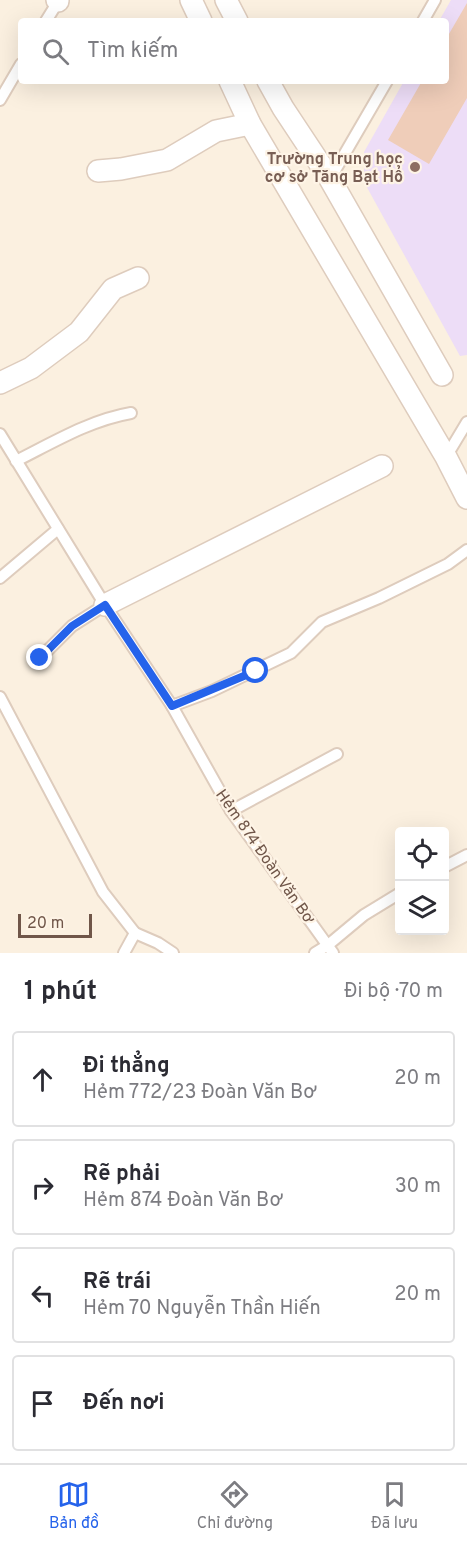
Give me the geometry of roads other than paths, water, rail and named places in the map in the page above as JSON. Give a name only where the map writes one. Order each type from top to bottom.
[{"type":"street","points":[[191,0],[200,18]]},
{"type":"street","points":[[226,0],[235,18]]},
{"type":"street","points":[[231,84],[250,124],[446,458],[467,498]]},
{"type":"street","points":[[270,84],[330,179],[442,375]]},
{"type":"street","points":[[98,171],[167,160],[216,131],[250,124]]},
{"type":"street","points":[[0,383],[31,368],[79,332],[114,289],[138,278]]},
{"type":"street","points":[[105,605],[382,466]]},
{"type":"lane","points":[[48,18],[58,0]]},
{"type":"lane","points":[[425,18],[435,0]]},
{"type":"lane","points":[[0,100],[18,69]]},
{"type":"lane","points":[[330,179],[385,84]]},
{"type":"lane","points":[[16,462],[112,416],[130,413]]},
{"type":"lane","points":[[446,458],[467,422]]},
{"type":"lane","name":"Hẻm 874 Đoàn Văn Bơ","points":[[0,434],[105,605],[172,706],[231,811],[331,949]]},
{"type":"lane","points":[[0,578],[58,529]]},
{"type":"lane","points":[[172,706],[221,687],[291,653],[322,622],[379,598],[448,564],[467,550]]},
{"type":"lane","points":[[40,658],[72,626],[105,605]]},
{"type":"lane","points":[[0,698],[103,892],[135,933],[158,943],[173,953]]},
{"type":"lane","points":[[231,811],[337,754]]},
{"type":"lane","points":[[449,864],[467,855]]},
{"type":"lane","points":[[315,953],[331,949],[364,915],[395,896]]},
{"type":"lane","points":[[123,953],[135,933]]},
{"type":"place","name":"Trường Trung học cơ sở Tăng Bạt Hổ","points":[[415,167]]}]
